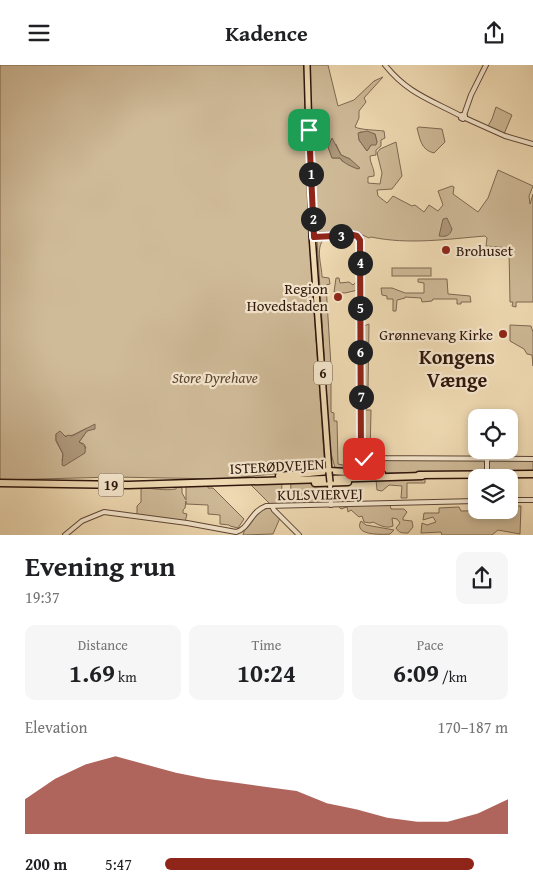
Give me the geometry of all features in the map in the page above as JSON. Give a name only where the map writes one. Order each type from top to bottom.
[{"type":"highway","points":[[272,478],[329,472],[389,476]]},
{"type":"highway","name":"ISTERØDVEJEN","points":[[0,483],[128,485],[272,478],[533,474]]},
{"type":"highway","points":[[281,480],[330,483],[389,476]]},
{"type":"highway","name":"ISTERØDVEJEN","points":[[223,481],[389,476]]},
{"type":"main road","points":[[307,65],[313,236]]},
{"type":"main road","name":"6","points":[[313,236],[330,483]]},
{"type":"street","points":[[385,65],[409,90],[505,136],[533,144]]},
{"type":"street","points":[[463,116],[486,65]]},
{"type":"street","points":[[313,236],[353,235],[357,236],[360,240],[362,458],[468,459]]},
{"type":"street","points":[[487,459],[487,469]]},
{"type":"street","points":[[518,459],[533,459]]},
{"type":"street","points":[[330,483],[331,505]]},
{"type":"street","points":[[518,501],[533,500]]},
{"type":"street","name":"KULSVIERVEJ","points":[[65,535],[72,528],[88,519],[108,512],[236,532],[243,529],[256,511],[263,507],[468,501]]},
{"type":"street","points":[[272,506],[299,535]]},
{"type":"green space","name":"Store Dyrehave","points":[[0,65],[304,65],[309,235],[325,469],[221,479],[114,477],[0,480]],"holes":[[[87,428],[79,442],[84,444],[86,448],[62,461],[63,454],[56,441],[56,434],[69,436]]]},
{"type":"green space","points":[[309,65],[328,65],[338,106],[354,100],[374,81],[383,77],[364,98],[366,102],[359,111],[359,118],[355,127],[384,131],[385,138],[381,140],[381,146],[376,150],[376,155],[370,156],[374,176],[368,177],[368,183],[380,184],[382,173],[377,153],[380,149],[396,142],[402,176],[392,189],[377,190],[378,196],[387,203],[393,196],[412,206],[415,205],[424,212],[429,205],[438,211],[443,205],[438,191],[452,186],[454,187],[453,194],[478,212],[488,198],[498,170],[533,186],[529,196],[530,204],[533,194],[533,302],[516,302],[516,307],[512,306],[513,302],[510,302],[509,248],[486,246],[487,238],[485,236],[443,240],[400,241],[369,238],[356,232],[316,233]],"holes":[[[360,132],[375,134],[377,142],[371,145],[367,151],[359,140]],[[336,144],[341,155],[350,159],[352,165],[342,161],[340,158],[332,158],[329,149]]]},
{"type":"green space","points":[[496,107],[512,115],[504,134],[488,126]]},
{"type":"green space","points":[[417,128],[442,129],[445,142],[434,153],[424,147]]},
{"type":"green space","points":[[324,239],[319,252],[322,277],[329,278],[330,284],[326,285],[331,366],[331,412],[334,413],[334,421],[337,421],[338,464],[343,465],[348,460],[347,469],[336,471],[330,450],[317,240]]},
{"type":"green space","points":[[356,261],[358,261],[358,290],[345,293],[334,292],[336,278],[339,278],[340,283],[349,282],[353,285],[357,281]]},
{"type":"green space","points":[[392,268],[431,268],[431,276],[392,276]]},
{"type":"green space","points":[[418,279],[447,279],[448,294],[470,296],[471,302],[457,304],[457,299],[433,299],[432,301],[422,302],[421,298],[405,297],[397,300],[396,311],[393,311],[393,299],[387,299],[387,296],[382,295],[381,288],[392,288],[405,293],[424,293],[424,283],[418,282]]},
{"type":"green space","points":[[369,324],[368,390],[363,388],[364,326]]},
{"type":"green space","points":[[510,325],[531,326],[533,332],[533,366],[532,355],[527,354],[524,349],[510,341]]},
{"type":"green space","points":[[364,410],[371,410],[370,458],[363,456]]},
{"type":"green space","points":[[375,460],[533,460],[533,472],[518,472],[518,469],[468,469],[468,472],[375,473]]},
{"type":"green space","points":[[425,478],[425,483],[407,483],[407,498],[401,498],[402,486],[389,485],[382,491],[377,490],[376,480]]},
{"type":"green space","points":[[282,482],[281,505],[271,505],[251,483]]},
{"type":"green space","points":[[291,482],[327,485],[328,498],[317,499],[317,504],[290,505]]},
{"type":"green space","points":[[177,486],[182,488],[182,493],[186,500],[186,486],[208,486],[208,488],[213,488],[244,519],[238,528],[220,524],[220,515],[208,514],[208,505],[186,504],[186,501],[183,510],[183,513],[187,514],[185,522],[137,515],[137,506],[141,502],[141,488],[172,490],[176,489]]},
{"type":"green space","points":[[390,505],[391,509],[404,509],[407,512],[403,520],[412,521],[413,527],[408,533],[397,530],[396,528],[400,523],[397,519],[392,518],[393,526],[385,527],[373,522],[364,522],[362,516],[359,517],[351,510],[348,512],[347,507],[341,509],[338,506]]},
{"type":"green space","points":[[518,506],[521,506],[520,534],[498,530],[492,535],[442,535],[441,532],[421,533],[422,523],[427,525],[436,522],[433,517],[423,520],[424,513],[439,513],[439,508],[459,507],[461,511],[468,511],[468,519],[518,519]]},
{"type":"green space","points":[[266,508],[270,508],[280,518],[273,534],[243,535],[246,526],[258,513]]},
{"type":"green space","points":[[361,521],[366,525],[394,530],[390,534],[364,532],[360,526]]},
{"type":"shaded area","points":[[367,131],[375,134],[377,142],[376,145],[371,145],[367,151],[359,140],[358,133]]},
{"type":"shaded area","points":[[332,138],[341,155],[350,159],[360,168],[350,166],[340,158],[332,158],[328,147]]},
{"type":"shaded area","points":[[447,218],[452,229],[447,235],[439,236],[443,219]]},
{"type":"shaded area","points":[[95,424],[95,429],[87,431],[79,442],[84,446],[85,453],[64,466],[62,465],[63,454],[56,440],[56,434],[60,431],[66,437],[68,435],[72,436]]},
{"type":"place","name":"Brohuset","points":[[446,250]]},
{"type":"place","name":"Region Hovedstaden","points":[[338,297]]},
{"type":"place","name":"Grønnevang Kirke","points":[[503,334]]},
{"type":"district","name":"Kongens Vænge","points":[[457,368]]},
{"type":"route","points":[[309,130],[314,237],[353,235],[359,237],[360,240],[361,457],[364,459]]}]
